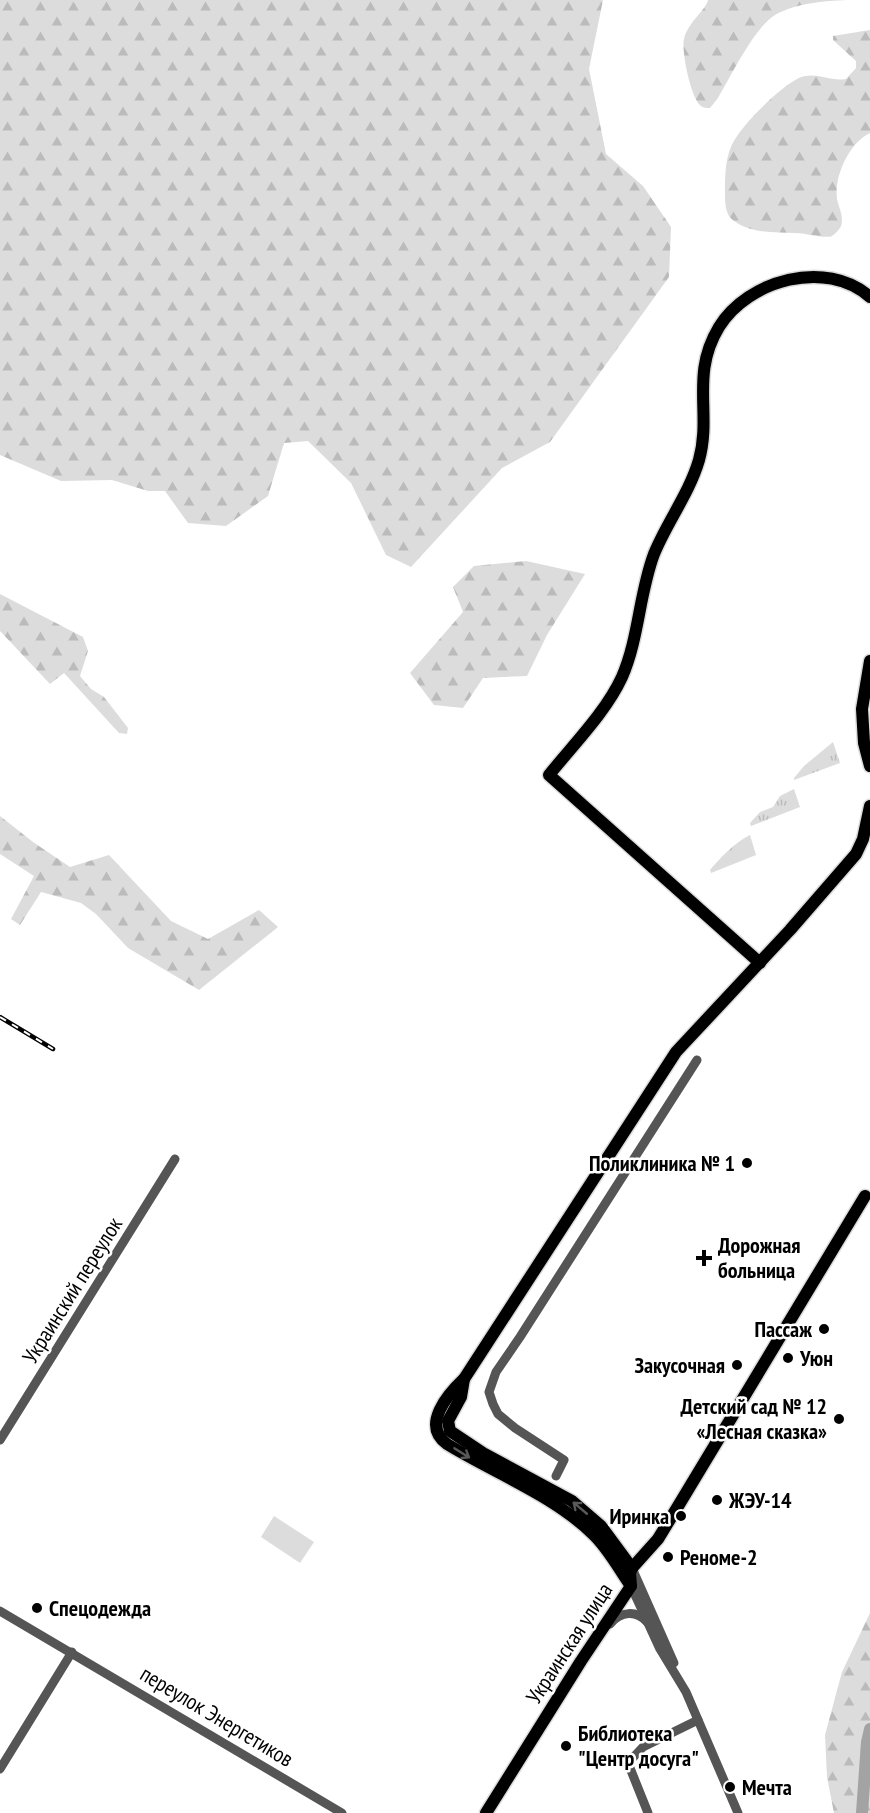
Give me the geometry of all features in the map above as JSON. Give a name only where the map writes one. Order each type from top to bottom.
[{"type":"main road","points":[[760,963],[549,775],[611,698],[622,677],[654,555],[688,489],[699,459],[704,417],[702,388],[704,366],[710,345],[720,326],[732,310],[754,294],[776,283],[798,278],[819,277],[839,281],[853,286],[870,297]]},
{"type":"main road","points":[[870,661],[862,709],[864,742],[870,766]]},
{"type":"main road","points":[[631,1586],[595,1535],[567,1512],[476,1462],[440,1438],[435,1431],[435,1424],[451,1391],[464,1378],[676,1052],[830,886],[855,854],[863,839],[870,806]]},
{"type":"main road","name":"Украинская улица","points":[[486,1813],[631,1586],[632,1568],[658,1539],[667,1525],[868,1193]]},
{"type":"main road","points":[[464,1378],[461,1397],[448,1421],[448,1426],[454,1435],[572,1501],[601,1526],[632,1568]]},
{"type":"street","points":[[556,1476],[564,1460],[498,1414],[489,1392],[496,1372],[697,1060]]},
{"type":"street","name":"Украинский переулок","points":[[0,1440],[175,1159]]},
{"type":"street","points":[[601,1526],[612,1535],[625,1552],[633,1556],[639,1554],[667,1525]]},
{"type":"street","points":[[632,1568],[738,1813]]},
{"type":"street","points":[[631,1586],[660,1649],[681,1682]]},
{"type":"street","name":"переулок Энергетиков","points":[[0,1611],[342,1813]]},
{"type":"street","points":[[581,1661],[612,1620],[621,1615],[636,1614],[649,1626]]},
{"type":"street","points":[[0,1769],[72,1652]]},
{"type":"street","points":[[648,1813],[628,1763],[643,1747],[698,1720]]},
{"type":"green space","points":[[0,0],[603,0],[589,69],[606,154],[643,186],[671,227],[669,277],[550,442],[502,468],[411,567],[386,555],[351,483],[308,441],[284,443],[268,496],[226,526],[188,523],[165,491],[148,491],[112,480],[61,481],[0,455]]},
{"type":"green space","points":[[708,0],[847,0],[801,5],[783,11],[767,21],[751,41],[718,98],[710,108],[705,108],[697,102],[694,94],[683,45],[689,27]]},
{"type":"green space","points":[[870,30],[870,133],[862,138],[850,152],[844,161],[838,180],[837,199],[842,219],[840,229],[832,236],[825,237],[756,230],[734,221],[727,212],[725,186],[728,158],[735,139],[770,99],[797,79],[815,76],[846,79],[856,68],[856,61],[833,40],[833,36]]},
{"type":"green space","points":[[526,561],[585,574],[547,635],[527,676],[483,678],[463,708],[434,705],[410,673],[463,612],[453,587],[474,566]]},
{"type":"green space","points":[[0,594],[83,637],[88,651],[80,676],[91,689],[104,697],[128,728],[127,734],[119,733],[64,673],[50,684],[0,631]]},
{"type":"green space","points":[[833,742],[840,763],[794,780],[804,766]]},
{"type":"green space","points":[[794,789],[800,807],[751,826],[750,823],[760,812],[773,807],[780,796]]},
{"type":"green space","points":[[0,816],[70,867],[109,855],[171,921],[208,939],[259,910],[278,927],[199,990],[128,948],[96,914],[81,903],[41,892],[20,925],[11,919],[34,876],[0,854]]},
{"type":"green space","points":[[750,835],[756,855],[711,873],[710,870],[723,855]]},
{"type":"green space","points":[[274,1516],[314,1542],[300,1563],[261,1537]]},
{"type":"green space","points":[[870,1613],[870,1813],[834,1813],[827,1777],[825,1735],[842,1672]]},
{"type":"waterway","points":[[862,1813],[870,1729]]},
{"type":"railway","points":[[0,1017],[53,1049]]},
{"type":"place","name":"Поликлиника № 1","points":[[747,1163]]},
{"type":"place","name":"Дорожная больница","points":[[704,1258]]},
{"type":"place","name":"Пассаж","points":[[824,1329]]},
{"type":"place","name":"Уюн","points":[[788,1358]]},
{"type":"place","name":"Закусочная","points":[[737,1365]]},
{"type":"place","name":"Детский сад № 12 «Лесная сказка»","points":[[839,1419]]},
{"type":"place","name":"ЖЭУ-14","points":[[717,1500]]},
{"type":"place","name":"Иринка","points":[[681,1516]]},
{"type":"place","name":"Реноме-2","points":[[668,1557]]},
{"type":"place","name":"Спецодежда","points":[[37,1608]]},
{"type":"place","name":"Библиотека \"Центр досуга\"","points":[[566,1746]]},
{"type":"place","name":"Мечта","points":[[730,1787]]}]
